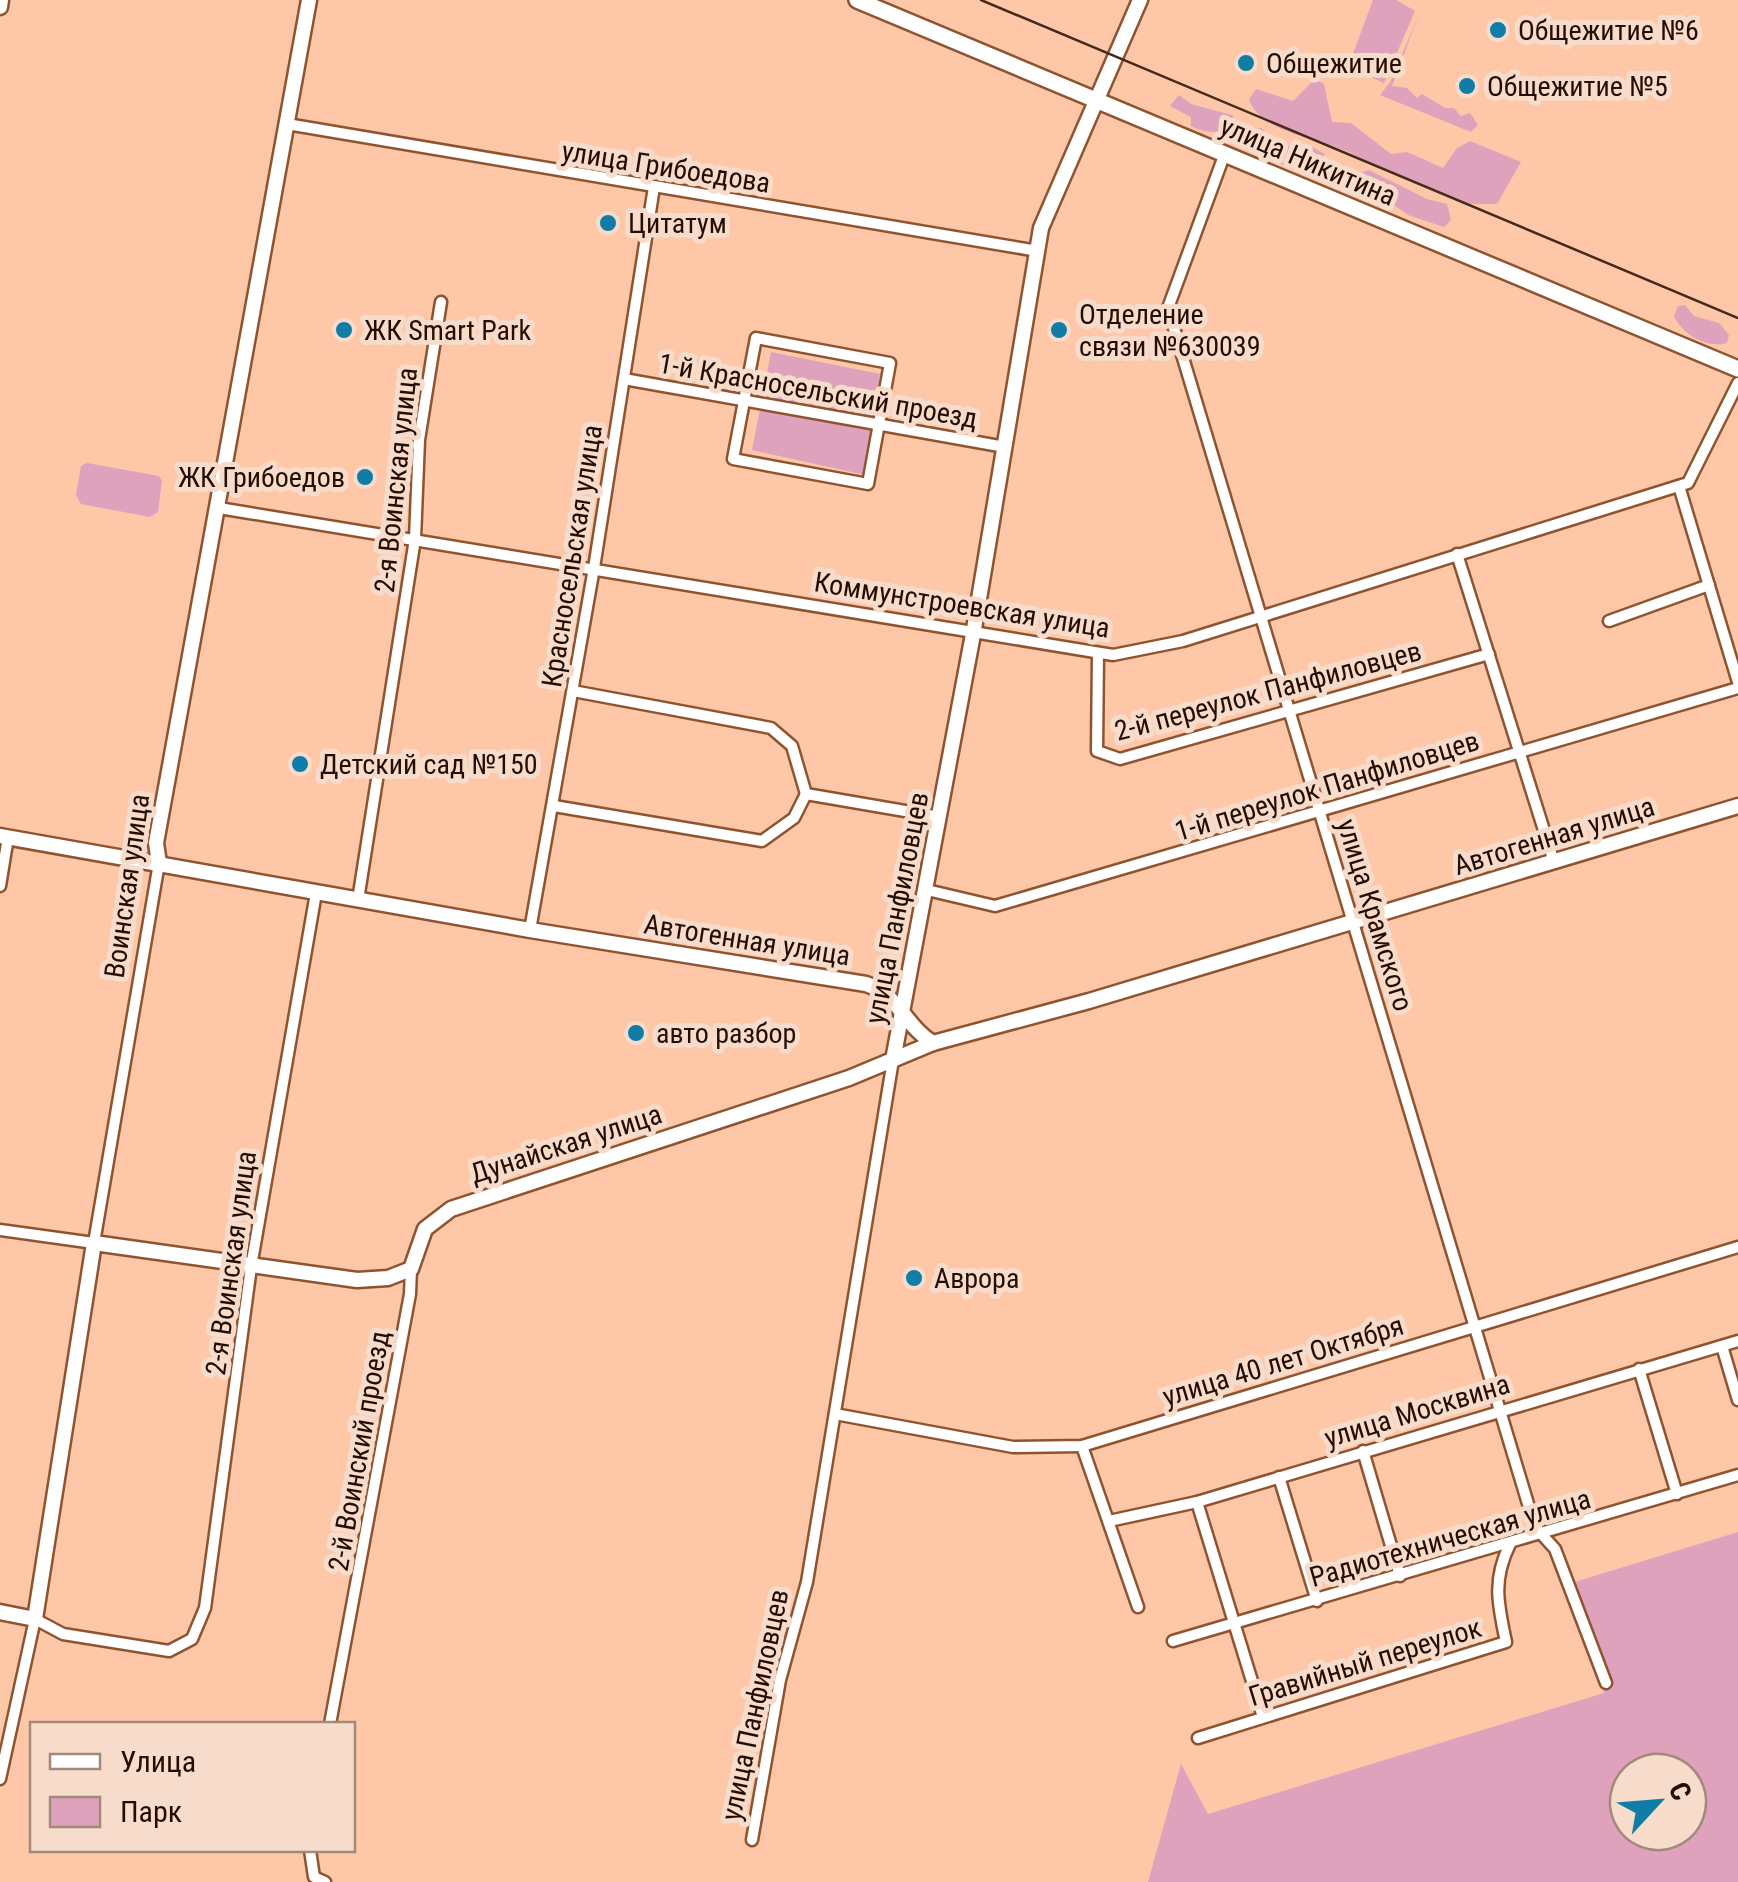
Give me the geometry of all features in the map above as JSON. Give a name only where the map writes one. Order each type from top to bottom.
[{"type":"main road","name":"улица Никитина","points":[[857,0],[1738,369]]},
{"type":"street","name":"Воинская улица","points":[[0,1780],[35,1619],[159,863],[156,843],[310,0]]},
{"type":"street","name":"улица Панфиловцев","points":[[752,1840],[780,1680],[802,1606],[893,1060],[974,629],[1042,228],[1140,0]]},
{"type":"street","name":"улица Грибоедова","points":[[287,124],[1038,251]]},
{"type":"street","name":"улица Крамского","points":[[1225,153],[1168,308],[1535,1527],[1555,1549],[1606,1683]]},
{"type":"street","name":"Красносельская улица","points":[[530,930],[594,568],[654,188]]},
{"type":"street","name":"2-я Воинская улица","points":[[358,900],[415,539],[419,440],[442,302]]},
{"type":"street","points":[[756,338],[890,363],[878,424],[868,484],[733,458],[756,338]]},
{"type":"street","name":"1-й Красносельский проезд","points":[[624,379],[1004,448]]},
{"type":"street","points":[[1738,383],[1688,483],[1679,486],[1738,685]]},
{"type":"street","name":"Коммунстроевская улица","points":[[220,508],[974,629],[1113,655],[1183,640],[1679,486]]},
{"type":"street","points":[[1457,554],[1554,862]]},
{"type":"street","points":[[1609,620],[1709,585]]},
{"type":"street","name":"2-й переулок Панфиловцев","points":[[1098,653],[1096,751],[1120,759],[1489,654]]},
{"type":"street","name":"1-й переулок Панфиловцев","points":[[927,890],[995,906],[1321,813],[1738,685]]},
{"type":"street","points":[[554,806],[762,841],[794,818],[806,794],[792,746],[771,728],[573,691]]},
{"type":"street","points":[[806,794],[940,817]]},
{"type":"street","name":"Автогенная улица","points":[[4,836],[530,930],[866,984],[893,997],[933,1043],[1089,1001],[1738,806]]},
{"type":"street","points":[[0,886],[4,836]]},
{"type":"street","name":"2-я Воинская улица","points":[[35,1619],[63,1634],[170,1650],[192,1639],[205,1608],[252,1267],[316,892]]},
{"type":"street","name":"Дунайская улица","points":[[411,1269],[425,1229],[450,1209],[893,1060],[933,1043]]},
{"type":"street","points":[[0,1230],[356,1280],[388,1278],[411,1269]]},
{"type":"street","name":"улица 40 лет Октября","points":[[834,1414],[1013,1448],[1082,1446],[1738,1247]]},
{"type":"street","name":"2-й Воинский проезд","points":[[330,1722],[407,1314],[411,1269]]},
{"type":"street","name":"улица Москвина","points":[[1109,1521],[1196,1502],[1738,1341]]},
{"type":"street","points":[[1722,1346],[1738,1400]]},
{"type":"street","points":[[1639,1369],[1676,1494]]},
{"type":"street","points":[[1082,1446],[1138,1607]]},
{"type":"street","points":[[1362,1451],[1400,1576]]},
{"type":"street","name":"Радиотехническая улица","points":[[1173,1640],[1738,1475]]},
{"type":"street","points":[[1279,1477],[1316,1601]]},
{"type":"street","points":[[1196,1502],[1263,1717]]},
{"type":"street","name":"Гравийный переулок","points":[[1198,1738],[1506,1642],[1495,1590],[1510,1544]]},
{"type":"street","points":[[0,1612],[35,1619]]},
{"type":"street","points":[[310,1852],[314,1876],[325,1882]]},
{"type":"green space","points":[[1373,0],[1396,0],[1415,11],[1384,83],[1348,67]]},
{"type":"green space","points":[[1419,14],[1392,86],[1407,88],[1417,98],[1422,94],[1445,108],[1454,108],[1461,116],[1470,113],[1478,125],[1471,132],[1380,95],[1391,81]]},
{"type":"green space","points":[[1315,79],[1324,84],[1332,122],[1351,123],[1391,154],[1407,152],[1443,168],[1457,148],[1470,141],[1521,162],[1497,204],[1468,204],[1352,154],[1284,130],[1256,112],[1249,99],[1256,89],[1293,101]]},
{"type":"green space","points":[[1179,95],[1191,104],[1232,115],[1236,122],[1214,132],[1191,126],[1191,117],[1170,106]]},
{"type":"green space","points":[[1246,127],[1261,128],[1282,146],[1312,147],[1325,154],[1306,174],[1234,145],[1231,137]]},
{"type":"green space","points":[[1369,170],[1427,199],[1447,204],[1451,220],[1444,227],[1408,215],[1388,201],[1344,191],[1353,175]]},
{"type":"green space","points":[[1685,305],[1694,316],[1719,323],[1729,335],[1727,343],[1704,342],[1683,329],[1674,316],[1678,306]]},
{"type":"green space","points":[[771,352],[880,374],[865,475],[752,450]]},
{"type":"green space","points":[[87,463],[159,476],[162,481],[158,512],[150,517],[81,504],[76,495],[81,466]]},
{"type":"green space","points":[[1738,1532],[1738,1882],[1148,1882],[1181,1764],[1208,1814],[1604,1693],[1568,1584]]},
{"type":"tram line","points":[[981,0],[1738,318]]},
{"type":"place","name":"Общежитие №6","points":[[1498,30]]},
{"type":"place","name":"Общежитие","points":[[1246,63]]},
{"type":"place","name":"Общежитие №5","points":[[1467,86]]},
{"type":"place","name":"Цитатум","points":[[608,223]]},
{"type":"place","name":"ЖК Smart Park","points":[[344,330]]},
{"type":"place","name":"Отделение связи №630039","points":[[1059,330]]},
{"type":"place","name":"ЖК Грибоедов","points":[[365,477]]},
{"type":"place","name":"Детский сад №150","points":[[300,764]]},
{"type":"place","name":"авто разбор","points":[[636,1033]]},
{"type":"place","name":"Аврора","points":[[914,1278]]}]
